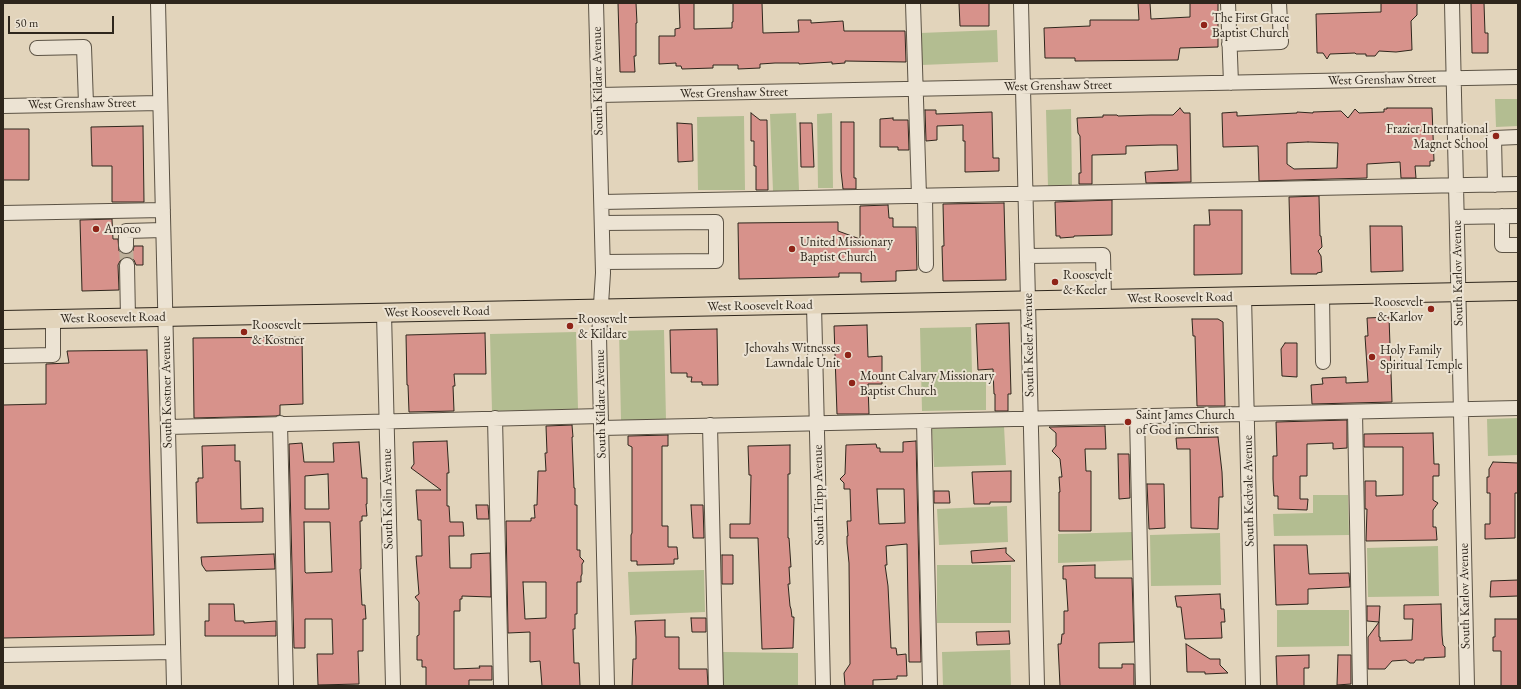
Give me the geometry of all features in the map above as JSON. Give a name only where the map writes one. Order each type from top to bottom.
[{"type":"main road","name":"West Roosevelt Road","points":[[3,320],[1518,291]]},
{"type":"street","name":"South Kostner Avenue","points":[[158,3],[174,686]]},
{"type":"street","name":"South Kildare Avenue","points":[[596,3],[603,262],[599,336],[607,686]]},
{"type":"street","points":[[914,3],[916,89],[926,264]]},
{"type":"street","name":"South Keeler Avenue","points":[[1021,3],[1037,686]]},
{"type":"street","points":[[1228,3],[1231,83]]},
{"type":"street","points":[[1229,44],[1281,42],[1279,3]]},
{"type":"street","name":"South Karlov Avenue","points":[[1452,3],[1467,686]]},
{"type":"street","points":[[37,48],[84,47],[86,104]]},
{"type":"street","name":"West Grenshaw Street","points":[[599,95],[1518,77]]},
{"type":"street","name":"West Grenshaw Street","points":[[3,106],[160,102]]},
{"type":"street","points":[[1495,185],[1494,138],[1518,137]]},
{"type":"street","points":[[602,202],[1518,184]]},
{"type":"street","points":[[126,210],[126,246]]},
{"type":"street","points":[[3,213],[163,210]]},
{"type":"street","points":[[1502,216],[1502,245],[1518,245]]},
{"type":"street","points":[[1457,217],[1518,216]]},
{"type":"street","points":[[602,223],[716,222],[716,261],[603,262]]},
{"type":"street","points":[[126,231],[163,230]]},
{"type":"street","points":[[1027,256],[1103,255],[1104,299]]},
{"type":"street","points":[[127,265],[128,318]]},
{"type":"street","points":[[1322,295],[1324,362]]},
{"type":"street","name":"South Kedvale Avenue","points":[[1244,296],[1253,686]]},
{"type":"street","name":"South Tripp Avenue","points":[[814,305],[823,686]]},
{"type":"street","name":"South Kolin Avenue","points":[[384,313],[393,686]]},
{"type":"street","points":[[3,356],[53,355],[53,319]]},
{"type":"street","points":[[168,427],[495,418],[710,425],[1518,408]]},
{"type":"street","points":[[1355,412],[1360,686]]},
{"type":"street","points":[[1137,416],[1143,686]]},
{"type":"street","points":[[495,418],[501,686]]},
{"type":"street","points":[[924,421],[930,686]]},
{"type":"street","points":[[280,424],[286,686]]},
{"type":"street","points":[[710,425],[716,686]]},
{"type":"street","points":[[3,655],[174,652]]},
{"type":"green space","points":[[997,30],[998,62],[921,65],[920,33]]},
{"type":"green space","points":[[1495,99],[1518,99],[1518,126],[1496,127]]},
{"type":"green space","points":[[1071,109],[1072,187],[1048,187],[1046,110]]},
{"type":"green space","points":[[796,113],[799,190],[773,191],[770,114]]},
{"type":"green space","points":[[832,113],[833,188],[818,188],[817,114]]},
{"type":"green space","points":[[744,116],[745,190],[698,190],[697,117]]},
{"type":"green space","points":[[971,327],[972,374],[986,374],[986,410],[922,411],[920,328]]},
{"type":"green space","points":[[664,330],[666,420],[621,420],[619,331]]},
{"type":"green space","points":[[576,332],[578,409],[492,411],[490,334]]},
{"type":"green space","points":[[1518,418],[1518,455],[1488,456],[1487,419]]},
{"type":"green space","points":[[1004,426],[1006,465],[934,467],[932,429]]},
{"type":"green space","points":[[1313,495],[1348,495],[1349,535],[1274,536],[1273,514],[1313,513]]},
{"type":"green space","points":[[1007,506],[1008,542],[939,545],[937,509]]},
{"type":"green space","points":[[1134,532],[1135,560],[1058,563],[1058,534]]},
{"type":"green space","points":[[1220,533],[1221,585],[1151,586],[1150,535]]},
{"type":"green space","points":[[1438,546],[1439,596],[1368,597],[1367,548]]},
{"type":"green space","points":[[937,565],[1011,565],[1011,623],[937,623]]},
{"type":"green space","points":[[704,570],[705,612],[630,615],[628,572]]},
{"type":"green space","points":[[1277,610],[1349,610],[1349,646],[1277,647]]},
{"type":"green space","points":[[1010,650],[1011,686],[943,686],[942,652]]},
{"type":"green space","points":[[723,652],[798,653],[798,686],[722,686]]},
{"type":"building","points":[[618,3],[636,3],[637,23],[636,56],[634,56],[635,72],[620,72]]},
{"type":"building","points":[[679,3],[694,3],[694,29],[732,28],[733,3],[762,3],[763,33],[799,32],[798,20],[811,20],[811,23],[843,21],[844,31],[905,31],[906,62],[845,61],[845,63],[832,64],[832,62],[799,64],[775,63],[760,64],[760,68],[738,69],[738,65],[713,65],[713,68],[682,69],[681,66],[676,66],[676,63],[659,64],[659,36],[675,36],[675,29],[680,28]]},
{"type":"building","points":[[959,3],[989,3],[989,26],[960,26]]},
{"type":"building","points":[[1138,3],[1150,3],[1151,19],[1190,17],[1190,3],[1218,3],[1218,47],[1180,48],[1178,60],[1075,61],[1075,58],[1045,58],[1044,28],[1090,26],[1090,20],[1139,20]]},
{"type":"building","points":[[1381,3],[1417,3],[1417,15],[1411,21],[1412,50],[1396,52],[1379,51],[1375,56],[1366,56],[1366,54],[1355,53],[1330,54],[1327,59],[1323,53],[1317,53],[1316,14],[1381,12]]},
{"type":"building","points":[[1471,3],[1484,3],[1485,33],[1488,33],[1488,53],[1472,53]]},
{"type":"building","points":[[1180,108],[1184,113],[1190,113],[1191,182],[1146,183],[1145,172],[1178,170],[1177,145],[1161,145],[1126,146],[1126,154],[1092,155],[1092,184],[1079,184],[1079,173],[1081,173],[1080,136],[1078,133],[1077,118],[1103,117],[1103,115],[1173,115]]},
{"type":"building","points":[[1432,108],[1434,161],[1430,161],[1430,166],[1415,166],[1416,178],[1401,178],[1400,162],[1367,164],[1367,178],[1259,181],[1258,146],[1223,147],[1222,113],[1237,112],[1237,116],[1341,111],[1348,118],[1355,109],[1359,113],[1384,112],[1384,109]],"holes":[[[1287,143],[1338,143],[1337,168],[1294,169],[1287,164]]]},
{"type":"building","points":[[925,110],[936,110],[936,114],[992,112],[993,158],[999,158],[999,171],[965,172],[965,141],[963,141],[963,125],[937,126],[937,140],[926,141]]},
{"type":"building","points":[[751,113],[760,120],[767,120],[768,190],[756,190],[754,141],[751,141]]},
{"type":"building","points":[[893,118],[893,120],[908,120],[909,150],[898,150],[898,147],[880,147],[880,119]]},
{"type":"building","points":[[841,122],[854,122],[854,178],[856,178],[856,189],[843,189],[841,171]]},
{"type":"building","points":[[677,123],[692,124],[693,161],[678,162]]},
{"type":"building","points":[[800,123],[812,123],[814,167],[801,167]]},
{"type":"building","points":[[143,126],[144,202],[112,202],[112,166],[92,166],[91,127]]},
{"type":"building","points":[[3,129],[29,129],[29,180],[3,180]]},
{"type":"building","points":[[1319,196],[1320,236],[1322,247],[1318,251],[1321,256],[1322,272],[1317,274],[1291,274],[1289,197]]},
{"type":"building","points":[[1112,200],[1112,235],[1060,238],[1060,236],[1056,236],[1055,202]]},
{"type":"building","points":[[1004,203],[1006,280],[943,281],[943,204]]},
{"type":"building","name":"United Missionary Baptist Church","points":[[888,205],[889,218],[893,218],[893,227],[916,227],[917,270],[896,271],[896,281],[861,282],[861,273],[839,273],[839,277],[739,279],[738,223],[838,222],[838,231],[860,239],[860,206]]},
{"type":"building","points":[[1209,210],[1242,210],[1242,274],[1194,275],[1194,225],[1210,225]]},
{"type":"building","points":[[112,219],[113,239],[118,239],[119,251],[122,254],[126,254],[133,251],[134,246],[143,246],[143,265],[136,265],[131,257],[123,258],[118,265],[119,290],[82,291],[80,220]]},
{"type":"building","points":[[1370,226],[1402,226],[1403,271],[1371,272]]},
{"type":"building","points":[[1389,317],[1392,402],[1312,404],[1311,385],[1323,384],[1322,378],[1346,377],[1346,383],[1368,382],[1365,336],[1368,336],[1367,318]]},
{"type":"building","points":[[1192,319],[1218,319],[1223,322],[1225,406],[1197,406],[1195,336],[1193,336]]},
{"type":"building","points":[[1009,323],[1011,394],[1008,394],[1008,411],[995,411],[993,369],[978,370],[976,324]]},
{"type":"building","points":[[867,325],[868,357],[882,356],[882,384],[868,384],[869,414],[837,414],[834,326]]},
{"type":"building","points":[[717,329],[718,385],[702,385],[702,382],[691,382],[692,377],[687,377],[687,373],[671,373],[670,330]]},
{"type":"building","points":[[485,333],[486,374],[454,374],[454,411],[409,412],[406,335]]},
{"type":"building","points":[[302,337],[303,404],[280,405],[280,415],[276,416],[194,418],[193,338]]},
{"type":"building","points":[[1285,343],[1297,343],[1297,377],[1282,376],[1281,349]]},
{"type":"building","points":[[147,350],[154,635],[3,638],[3,405],[46,404],[46,364],[69,363],[67,351]]},
{"type":"building","points":[[1347,420],[1347,448],[1333,449],[1333,443],[1307,444],[1307,476],[1300,476],[1300,499],[1308,499],[1307,510],[1278,509],[1278,496],[1274,496],[1273,479],[1273,456],[1277,456],[1276,422]]},
{"type":"building","points":[[572,425],[575,505],[577,505],[577,550],[580,550],[580,557],[584,561],[582,564],[581,582],[577,582],[577,614],[575,614],[575,629],[573,629],[574,663],[579,663],[580,686],[542,686],[540,661],[530,662],[530,632],[508,633],[506,521],[531,521],[531,518],[535,518],[534,505],[537,505],[538,471],[546,471],[546,426]],"holes":[[[523,582],[546,582],[546,618],[525,619]]]},
{"type":"building","points":[[1105,426],[1106,449],[1085,449],[1086,471],[1091,471],[1091,531],[1059,531],[1059,477],[1062,477],[1060,459],[1052,451],[1056,446],[1056,433],[1049,427]]},
{"type":"building","points":[[1433,433],[1434,464],[1439,464],[1439,476],[1433,476],[1433,500],[1438,503],[1433,510],[1433,527],[1436,527],[1437,540],[1366,541],[1367,509],[1365,509],[1365,481],[1376,481],[1376,496],[1403,495],[1403,447],[1364,447],[1364,434]]},
{"type":"building","points":[[668,435],[668,446],[662,446],[662,526],[668,526],[668,547],[677,547],[678,559],[674,559],[674,564],[637,565],[637,561],[631,561],[632,447],[628,445],[628,436]]},
{"type":"building","points":[[1218,437],[1223,497],[1219,497],[1218,529],[1191,528],[1190,449],[1177,449],[1176,438]]},
{"type":"building","points":[[447,441],[449,473],[447,473],[447,506],[449,506],[450,522],[463,522],[464,536],[449,536],[450,568],[471,568],[471,554],[490,553],[491,597],[462,596],[462,599],[460,599],[460,611],[454,611],[454,669],[492,666],[492,680],[469,680],[469,686],[426,686],[426,667],[422,667],[422,660],[417,660],[419,602],[415,597],[419,594],[416,556],[422,556],[421,520],[418,520],[416,490],[441,490],[411,468],[414,464],[413,442]]},
{"type":"building","points":[[916,441],[921,662],[909,662],[907,544],[886,546],[887,565],[885,565],[888,586],[891,648],[896,648],[897,655],[906,654],[907,676],[897,676],[897,679],[873,680],[873,686],[845,686],[844,673],[850,664],[847,521],[851,521],[850,489],[844,489],[844,483],[840,479],[845,474],[846,445],[876,444],[877,448],[880,448],[880,452],[903,452],[903,442]],"holes":[[[877,489],[904,489],[905,523],[879,524]]]},
{"type":"building","points":[[359,442],[362,478],[367,478],[367,516],[362,516],[362,521],[360,521],[362,605],[365,605],[366,619],[363,619],[363,651],[358,651],[359,684],[318,685],[317,654],[333,654],[332,619],[305,619],[305,648],[294,648],[289,444],[302,443],[304,462],[334,462],[333,443]],"holes":[[[328,474],[329,509],[305,509],[305,476]],[[304,522],[330,522],[332,572],[305,572]]]},
{"type":"building","points":[[235,445],[235,461],[240,461],[241,509],[263,508],[263,522],[197,523],[196,482],[198,482],[198,478],[203,478],[202,446]]},
{"type":"building","points":[[790,445],[790,474],[788,474],[788,538],[791,567],[789,567],[790,584],[788,584],[792,617],[794,617],[793,648],[762,649],[758,538],[730,538],[730,524],[750,524],[751,475],[749,475],[748,446]]},
{"type":"building","points":[[1118,454],[1129,454],[1130,498],[1119,499]]},
{"type":"building","points":[[1493,462],[1518,463],[1518,493],[1515,493],[1515,538],[1485,539],[1485,524],[1490,524],[1490,493],[1487,493],[1487,477],[1489,477],[1489,469]]},
{"type":"building","points":[[1011,471],[1011,502],[974,504],[972,472]]},
{"type":"building","points":[[1147,484],[1164,484],[1165,528],[1149,529]]},
{"type":"building","points":[[934,491],[949,491],[950,503],[934,503]]},
{"type":"building","points":[[476,505],[488,505],[489,519],[477,519]]},
{"type":"building","points":[[691,505],[703,505],[704,538],[693,538]]},
{"type":"building","points":[[1274,545],[1307,545],[1309,574],[1349,573],[1350,587],[1308,589],[1308,604],[1276,605]]},
{"type":"building","points":[[1006,548],[1006,553],[1015,561],[972,563],[971,551]]},
{"type":"building","points":[[274,554],[275,569],[206,571],[202,565],[201,557]]},
{"type":"building","points":[[722,555],[733,555],[733,584],[722,584]]},
{"type":"building","points":[[1095,565],[1095,578],[1132,578],[1134,642],[1099,643],[1099,668],[1122,668],[1122,664],[1134,664],[1134,686],[1060,686],[1058,644],[1061,644],[1062,634],[1064,634],[1064,611],[1068,611],[1066,579],[1063,579],[1063,566]]},
{"type":"building","points":[[1518,580],[1518,596],[1490,597],[1491,581]]},
{"type":"building","points":[[1220,594],[1221,609],[1224,609],[1225,622],[1221,622],[1222,638],[1185,639],[1181,607],[1177,607],[1175,596]]},
{"type":"building","points":[[209,604],[234,604],[235,621],[244,621],[244,623],[276,621],[276,636],[205,636],[205,621],[209,621]]},
{"type":"building","points":[[1441,604],[1442,635],[1443,645],[1445,647],[1445,657],[1424,658],[1424,660],[1416,660],[1414,663],[1410,663],[1406,660],[1392,661],[1385,669],[1368,669],[1368,637],[1379,622],[1380,641],[1412,640],[1413,619],[1404,619],[1404,605]]},
{"type":"building","points":[[1367,606],[1380,606],[1379,622],[1367,621]]},
{"type":"building","points":[[691,618],[706,618],[706,632],[692,632]]},
{"type":"building","points":[[1495,619],[1518,619],[1518,686],[1501,686],[1501,651],[1493,651]]},
{"type":"building","points":[[665,620],[665,637],[679,637],[679,669],[707,669],[708,686],[632,686],[633,659],[636,659],[635,621]]},
{"type":"building","points":[[1009,631],[1010,644],[977,645],[976,632]]},
{"type":"building","points":[[1186,644],[1210,659],[1220,659],[1220,665],[1228,673],[1205,674],[1205,672],[1187,672]]},
{"type":"building","points":[[1309,655],[1309,668],[1304,668],[1304,686],[1277,686],[1276,656]]},
{"type":"building","points":[[1338,655],[1351,655],[1351,684],[1337,685]]},
{"type":"tunnel","points":[[126,246],[127,265]]},
{"type":"place","name":"The First Grace Baptist Church","points":[[1204,25]]},
{"type":"place","name":"Frazier International Magnet School","points":[[1496,136]]},
{"type":"place","name":"Amoco","points":[[96,229]]},
{"type":"place","name":"United Missionary Baptist Church","points":[[792,249]]},
{"type":"place","name":"Roosevelt & Keeler","points":[[1055,282]]},
{"type":"place","name":"Roosevelt & Karlov","points":[[1431,309]]},
{"type":"place","name":"Roosevelt & Kildare","points":[[570,326]]},
{"type":"place","name":"Roosevelt & Kostner","points":[[244,332]]},
{"type":"place","name":"Jehovahs Witnesses Lawndale Unit","points":[[848,355]]},
{"type":"place","name":"Holy Family Spiritual Temple","points":[[1372,357]]},
{"type":"place","name":"Mount Calvary Missionary Baptist Church","points":[[852,383]]},
{"type":"place","name":"Saint James Church of God in Christ","points":[[1128,422]]}]
